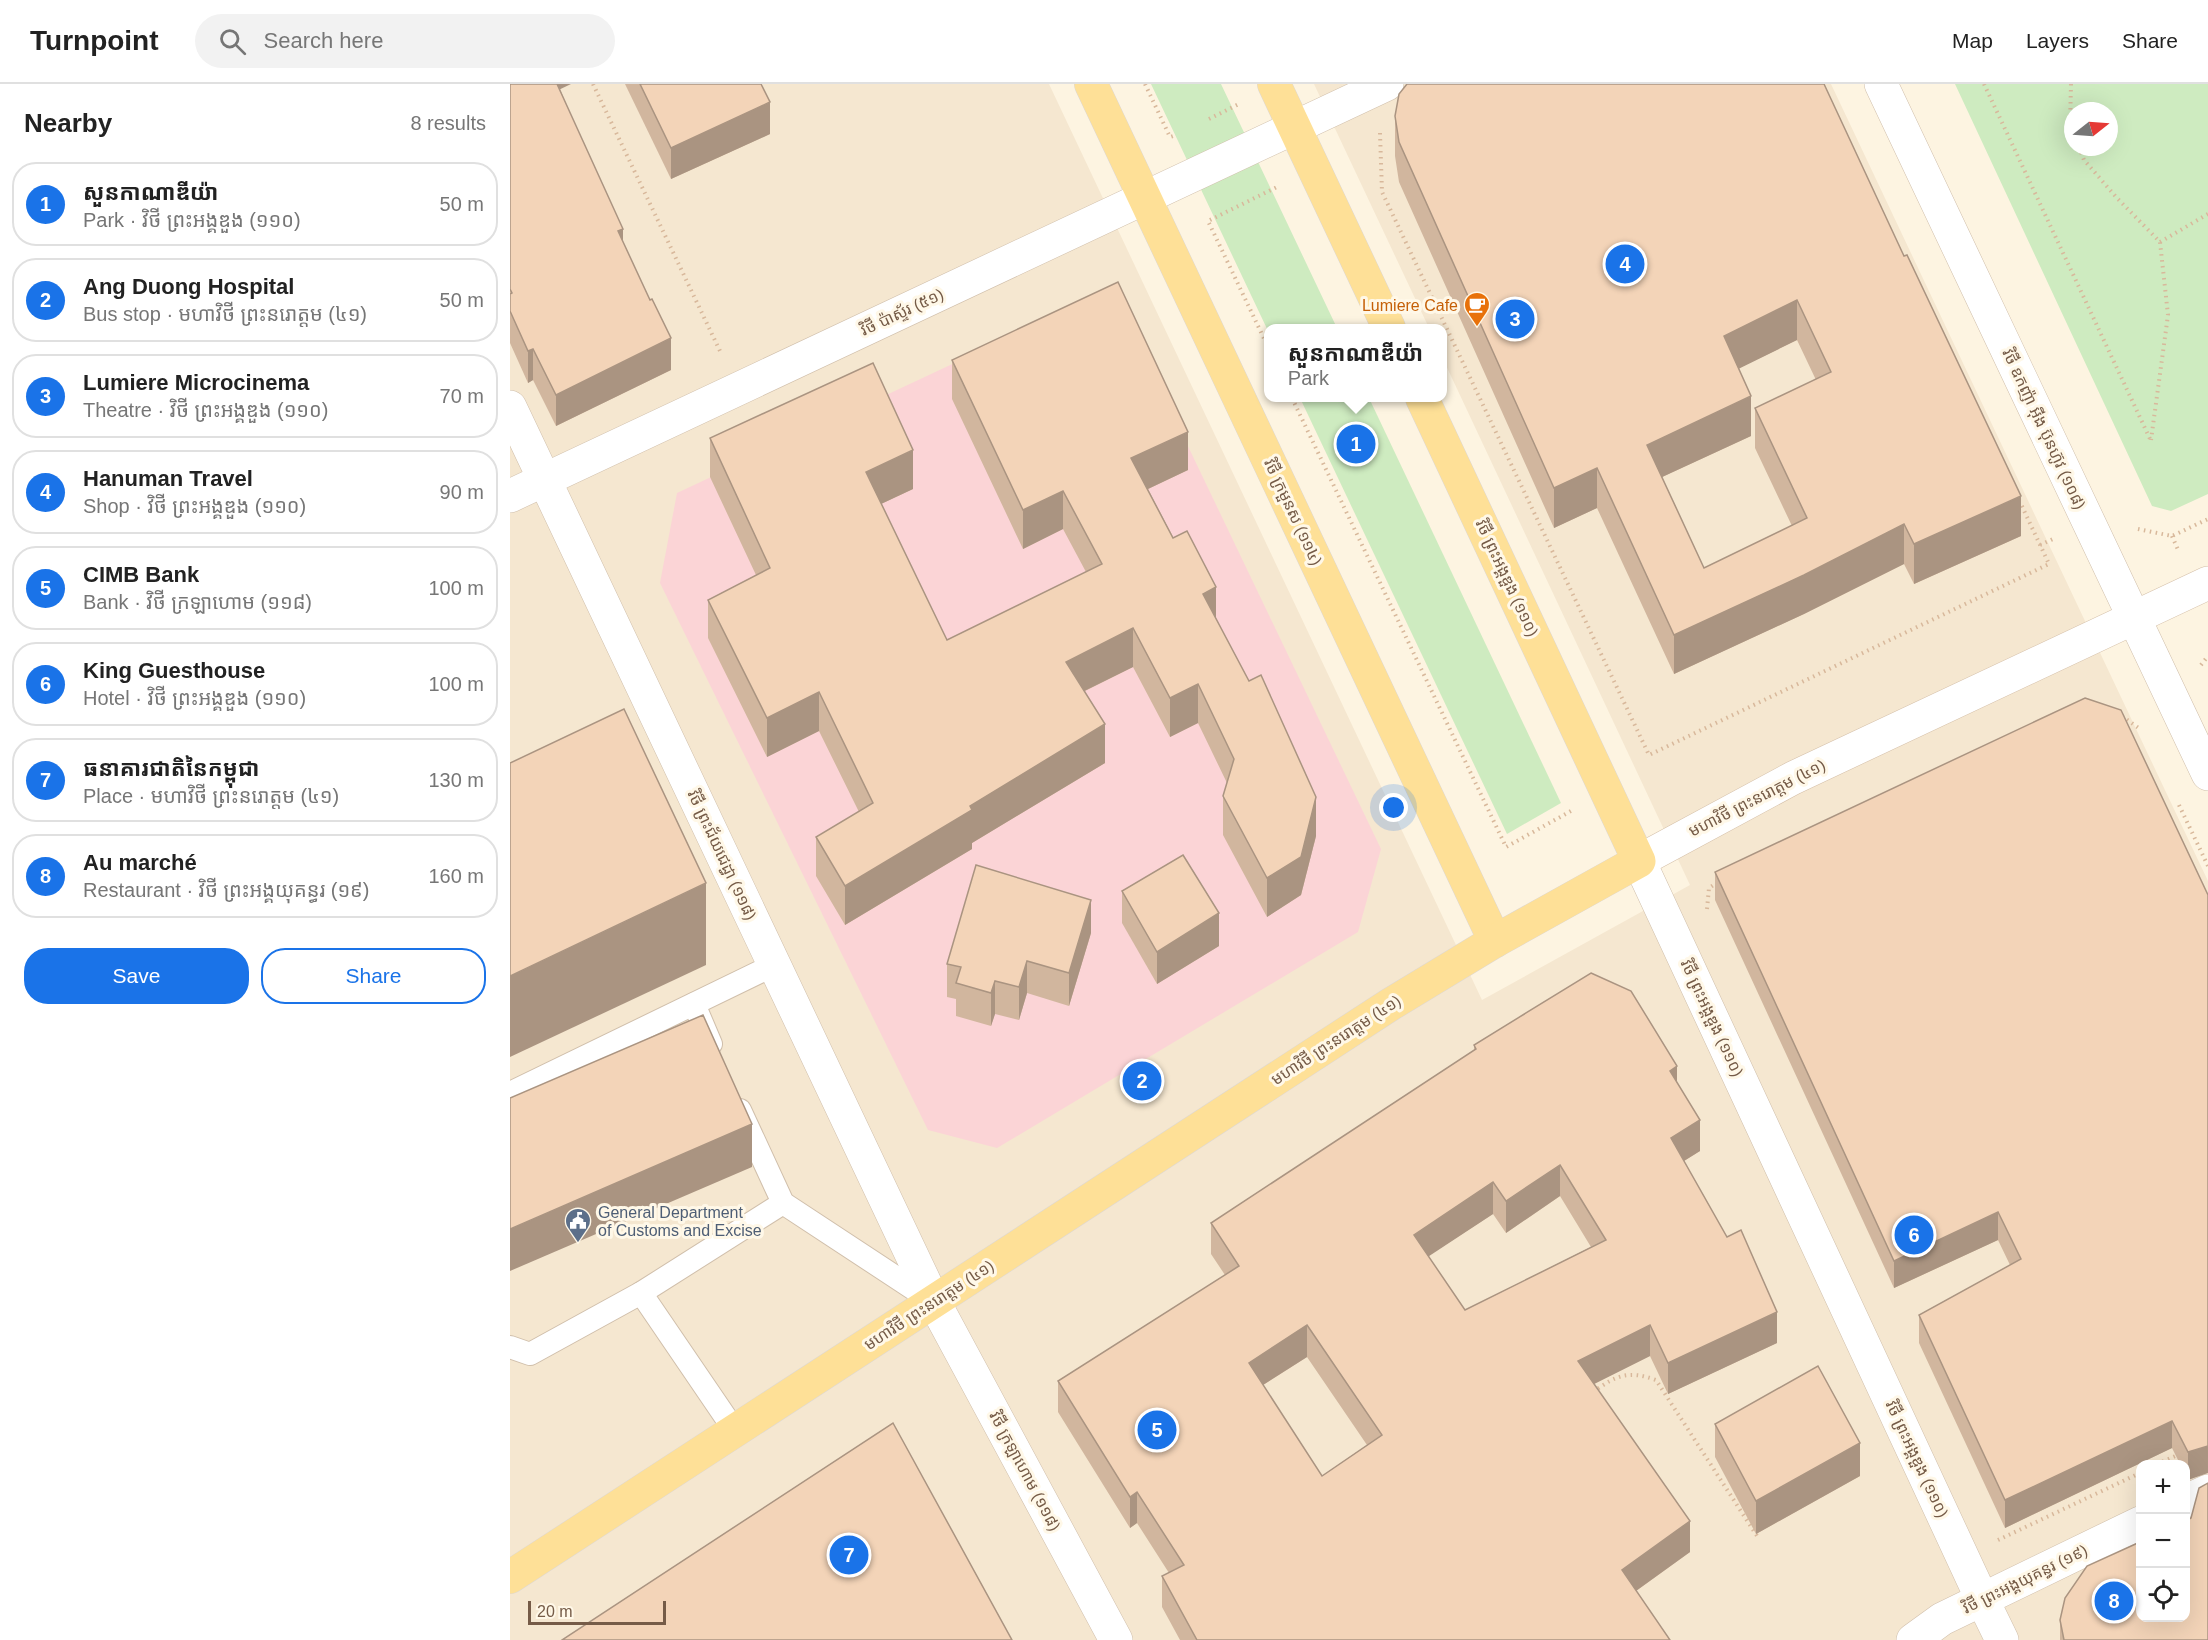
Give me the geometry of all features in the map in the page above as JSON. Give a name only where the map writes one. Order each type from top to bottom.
[{"type":"main road","name":"វិថី ក្រមួនស (១១៤)","points":[[1091,84],[1495,941]]},
{"type":"main road","points":[[1274,84],[1387,324]]},
{"type":"main road","name":"វិថី ព្រះអង្គឌួង (១១០)","points":[[1424,402],[1639,861]]},
{"type":"main road","name":"មហាវិថី ព្រះនរោត្តម (៤១)","points":[[510,1577],[1391,1004],[1495,941],[1639,861]]},
{"type":"street","name":"វិថី ប៉ាស្ទ័រ (៥១)","points":[[510,496],[1387,84]]},
{"type":"street","name":"វិថី ឧកញ៉ា អ៊ីង ប៊ុនហ៊ូវ (១០៨)","points":[[1881,84],[2208,774]]},
{"type":"street","name":"វិថី ព្រះជ័យជេដ្ធា (១១៨)","points":[[510,408],[934,1302]]},
{"type":"street","name":"មហាវិថី ព្រះនរោត្តម (៤១)","points":[[1639,861],[1793,778],[2208,583]]},
{"type":"street","name":"វិថី ព្រះអង្គឌួង (១១០)","points":[[1639,861],[2002,1640]]},
{"type":"street","name":"វិថី ក្រឡាហោម (១១៨)","points":[[934,1302],[1116,1640]]},
{"type":"street","points":[[2190,1499],[2208,1491]]},
{"type":"street","name":"វិថី ព្រះអង្គយុគន្ធរ (១៩)","points":[[1912,1640],[1942,1619],[2136,1525]]},
{"type":"lane","points":[[510,1093],[774,965]]},
{"type":"lane","points":[[694,1004],[718,1059]]},
{"type":"lane","points":[[732,1091],[783,1203],[934,1302]]},
{"type":"lane","points":[[510,1347],[530,1354],[641,1293],[783,1203]]},
{"type":"lane","points":[[641,1293],[735,1431]]},
{"type":"path","points":[[593,84],[738,389]]},
{"type":"path","points":[[1144,84],[1170,138],[1180,133]]},
{"type":"path","points":[[1984,84],[2151,441],[2168,315],[2160,242],[2110,191],[2082,156]]},
{"type":"path","points":[[2071,84],[2071,102]]},
{"type":"path","points":[[1200,123],[1240,104]]},
{"type":"path","points":[[1379,131],[1382,192],[1445,324]]},
{"type":"path","points":[[1264,339],[1208,221],[1280,186]]},
{"type":"path","points":[[2160,242],[2208,214]]},
{"type":"path","points":[[1447,329],[1649,755],[2049,564],[2015,492]]},
{"type":"path","points":[[1294,402],[1506,847],[1574,809]]},
{"type":"path","points":[[2134,528],[2172,536],[2208,519]]},
{"type":"path","points":[[2201,665],[2208,656]]},
{"type":"path","points":[[2114,709],[2145,734]]},
{"type":"path","points":[[2174,795],[2208,866]]},
{"type":"path","points":[[1707,911],[1709,888],[1723,879]]},
{"type":"path","points":[[1584,1398],[1612,1379],[1636,1373],[1656,1380],[1759,1539]]},
{"type":"path","points":[[2166,1460],[2188,1450]]},
{"type":"path","points":[[1992,1543],[2136,1475]]},
{"type":"shaded area","points":[[510,84],[1049,84],[1482,1000],[1690,885],[1447,368],[1447,324],[1427,324],[1314,84],[1831,84],[2208,881],[2208,1640],[510,1640]]},
{"type":"shaded area","points":[[1057,315],[1140,346],[1381,849],[1358,932],[997,1148],[928,1130],[660,583],[677,493]]},
{"type":"green space","points":[[1151,84],[1221,84],[1335,324],[1265,324]]},
{"type":"green space","points":[[1955,84],[2208,84],[2208,494],[2171,511],[2152,506]]},
{"type":"green space","points":[[1302,402],[1371,402],[1561,803],[1507,834]]},
{"type":"building","points":[[510,84],[557,84],[623,229],[618,231],[650,300],[652,299],[671,338],[556,395],[533,349],[528,351],[510,311],[510,294],[512,293],[510,289]]},
{"type":"building","points":[[640,84],[761,84],[770,102],[671,148]]},
{"type":"building","points":[[1407,84],[1824,84],[1904,256],[1907,255],[2021,496],[1914,544],[1904,524],[1804,575],[1674,635],[1597,468],[1554,488],[1399,142],[1395,116],[1399,94]],"holes":[[[1797,300],[1831,372],[1755,408],[1807,518],[1704,568],[1647,445],[1751,396],[1724,336]]]},
{"type":"building","points":[[1118,282],[1188,432],[1131,458],[1173,538],[1187,531],[1216,587],[1203,594],[1249,681],[1261,675],[1316,797],[1301,857],[1267,878],[1223,796],[1234,759],[1198,684],[1170,698],[1133,628],[1066,662],[1105,724],[970,806],[972,810],[845,886],[816,837],[873,803],[819,692],[767,718],[708,600],[770,568],[710,438],[873,363],[913,450],[866,472],[947,640],[1102,564],[1063,491],[1023,510],[952,360]]},
{"type":"building","points":[[2085,698],[2121,710],[2208,895],[2208,1446],[2188,1452],[2172,1421],[2005,1500],[1919,1315],[2021,1259],[1998,1212],[1894,1261],[1715,872]]},
{"type":"building","points":[[624,709],[706,883],[510,976],[510,763]]},
{"type":"building","points":[[1183,855],[1219,913],[1157,952],[1122,891]]},
{"type":"building","points":[[976,865],[1091,900],[1069,973],[1027,961],[1019,987],[995,981],[991,993],[956,983],[961,967],[947,964]]},
{"type":"building","points":[[1591,973],[1631,991],[1677,1066],[1670,1071],[1700,1120],[1671,1138],[1727,1237],[1741,1230],[1777,1312],[1668,1363],[1650,1325],[1578,1361],[1690,1521],[1622,1570],[1670,1640],[1197,1640],[1162,1576],[1184,1565],[1137,1492],[1130,1497],[1058,1381],[1239,1266],[1211,1223],[1476,1049],[1474,1045]],"holes":[[[1560,1165],[1606,1240],[1465,1310],[1414,1235],[1493,1182],[1506,1201]],[[1307,1325],[1382,1435],[1322,1476],[1249,1363]]]},
{"type":"building","points":[[703,1015],[752,1124],[510,1229],[510,1098]]},
{"type":"building","points":[[1818,1366],[1860,1443],[1756,1501],[1715,1424]]},
{"type":"building","points":[[893,1423],[1012,1640],[562,1640]]},
{"type":"building","points":[[2208,1483],[2208,1640],[2064,1640],[2060,1620],[2065,1598],[2087,1566],[2136,1544],[2136,1622],[2190,1622],[2190,1519],[2199,1488]]},
{"type":"place","name":"Hanuman Travel","points":[[1625,264]]},
{"type":"place","name":"Lumiere Microcinema","points":[[1515,319]]},
{"type":"place","name":"Lumiere Cafe","points":[[1477,328]]},
{"type":"place","name":"សួនកាណាឌីយ៉ា","points":[[1356,444]]},
{"type":"place","name":"Ang Duong Hospital","points":[[1142,1081]]},
{"type":"place","name":"King Guesthouse","points":[[1914,1235]]},
{"type":"place","name":"General Department of Customs and Excise","points":[[578,1244]]},
{"type":"place","name":"CIMB Bank","points":[[1157,1430]]},
{"type":"place","name":"ធនាគារជាតិនៃកម្ពុជា","points":[[849,1555]]},
{"type":"place","name":"Au marché","points":[[2114,1601]]}]
